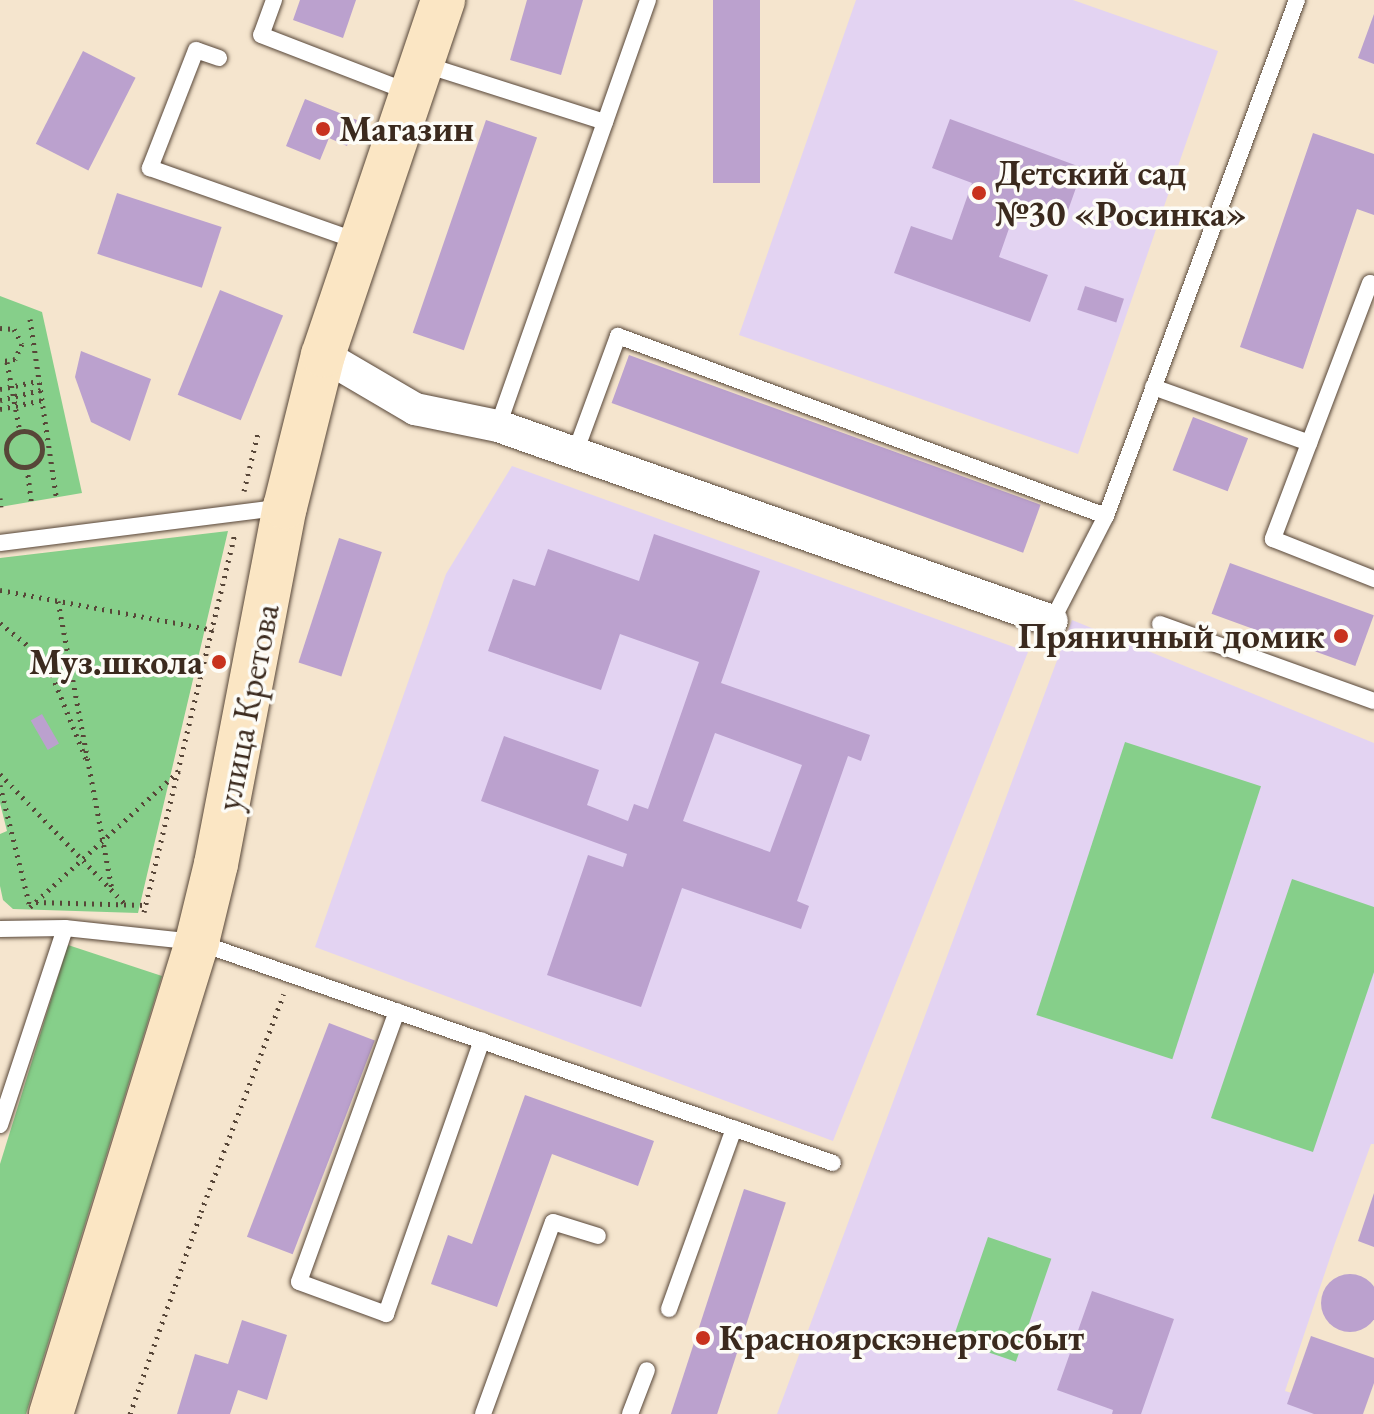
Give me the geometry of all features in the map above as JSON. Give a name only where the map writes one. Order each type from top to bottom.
[{"type":"street","name":"улица Кретова","points":[[51,1414],[197,942],[216,864],[285,507],[323,355],[443,0]]},
{"type":"street","points":[[323,355],[415,409],[498,426],[1052,621]]},
{"type":"lane","points":[[274,0],[261,35],[417,79],[605,122]]},
{"type":"lane","points":[[498,426],[648,0]]},
{"type":"lane","points":[[1052,621],[1106,516],[1297,0]]},
{"type":"lane","points":[[219,58],[196,50],[150,168],[361,242]]},
{"type":"lane","points":[[1374,285],[1370,283],[1273,539],[1374,579]]},
{"type":"lane","points":[[575,453],[618,336],[1106,516]]},
{"type":"lane","points":[[1153,387],[1309,443]]},
{"type":"lane","points":[[0,543],[285,507]]},
{"type":"lane","points":[[1160,624],[1374,701]]},
{"type":"lane","points":[[0,1125],[65,928]]},
{"type":"lane","points":[[0,929],[65,928],[197,942],[833,1163]]},
{"type":"lane","points":[[397,1011],[299,1282],[386,1314],[482,1040]]},
{"type":"lane","points":[[669,1309],[734,1128]]},
{"type":"lane","points":[[483,1414],[553,1222],[598,1236]]},
{"type":"lane","points":[[630,1414],[647,1370]]},
{"type":"path","points":[[30,319],[56,496]]},
{"type":"path","points":[[0,328],[14,329],[22,342],[19,355],[4,362],[12,386],[20,432]]},
{"type":"path","points":[[22,342],[33,340]]},
{"type":"path","points":[[0,389],[39,381]]},
{"type":"path","points":[[0,400],[41,390]]},
{"type":"path","points":[[0,409],[43,400]]},
{"type":"path","points":[[20,432],[33,434],[41,446],[38,461],[27,467],[15,465],[3,454],[8,440],[20,432]]},
{"type":"path","points":[[144,912],[258,433]]},
{"type":"path","points":[[41,446],[49,445]]},
{"type":"path","points":[[27,467],[31,501]]},
{"type":"path","points":[[0,498],[1,507]]},
{"type":"path","points":[[0,590],[213,630]]},
{"type":"path","points":[[58,601],[112,890]]},
{"type":"path","points":[[0,623],[46,660],[91,771]]},
{"type":"path","points":[[0,785],[30,907],[180,769]]},
{"type":"path","points":[[0,774],[125,904]]},
{"type":"path","points":[[36,902],[146,905]]},
{"type":"path","points":[[130,1414],[201,1212],[291,974]]},
{"type":"shaded area","name":"Детский сад №30 «Росинка»","points":[[856,0],[1073,0],[1218,51],[1078,454],[739,335]]},
{"type":"shaded area","points":[[512,466],[1028,652],[833,1141],[315,947],[446,574]]},
{"type":"shaded area","points":[[1072,620],[1374,743],[1374,1144],[1371,1144],[1335,1243],[1285,1391],[1360,1414],[777,1414]]},
{"type":"green space","points":[[0,296],[42,312],[82,493],[0,507]]},
{"type":"green space","points":[[228,531],[138,913],[13,909],[3,900],[0,886],[0,834],[7,831],[0,803],[0,558]]},
{"type":"green space","points":[[1125,742],[1261,786],[1172,1059],[1036,1015]]},
{"type":"green space","points":[[1292,879],[1374,907],[1374,972],[1313,1152],[1211,1118]]},
{"type":"green space","points":[[68,945],[162,976],[26,1414],[0,1414],[0,1164]]},
{"type":"green space","points":[[988,1237],[1051,1259],[1016,1362],[953,1340]]},
{"type":"building","points":[[300,0],[356,0],[343,38],[293,20]]},
{"type":"building","points":[[527,0],[583,0],[561,75],[510,60]]},
{"type":"building","points":[[713,0],[760,0],[760,183],[713,183]]},
{"type":"building","points":[[1374,14],[1374,64],[1358,58]]},
{"type":"building","points":[[83,51],[136,78],[88,170],[36,144]]},
{"type":"building","name":"Магазин","points":[[305,99],[357,120],[347,146],[329,138],[320,160],[286,146]]},
{"type":"building","points":[[950,119],[1083,168],[1066,216],[1019,200],[999,257],[1048,275],[1030,322],[894,273],[911,226],[952,240],[972,183],[932,168]]},
{"type":"building","points":[[486,120],[537,138],[464,350],[413,333]]},
{"type":"building","points":[[1313,133],[1374,154],[1374,215],[1357,209],[1303,369],[1240,347]]},
{"type":"building","points":[[117,193],[222,227],[202,288],[97,254]]},
{"type":"building","points":[[1085,286],[1124,299],[1116,322],[1077,310]]},
{"type":"building","points":[[220,290],[283,315],[241,420],[178,395]]},
{"type":"building","points":[[81,351],[151,379],[130,441],[91,422],[75,377]]},
{"type":"building","points":[[629,355],[1041,505],[1023,553],[612,403]]},
{"type":"building","points":[[1193,417],[1248,438],[1228,491],[1173,470]]},
{"type":"building","points":[[654,534],[760,571],[721,683],[870,735],[861,761],[848,756],[797,901],[809,906],[801,929],[682,888],[641,1007],[547,975],[588,855],[623,867],[627,854],[481,801],[504,736],[599,770],[587,805],[628,821],[634,804],[648,809],[699,662],[620,634],[601,690],[488,651],[513,579],[535,586],[548,549],[639,581]],"holes":[[[715,733],[802,765],[770,852],[683,821]]]},
{"type":"building","points":[[339,538],[382,552],[341,676],[299,663]]},
{"type":"building","points":[[1230,563],[1374,615],[1355,666],[1212,614]]},
{"type":"building","points":[[42,714],[59,743],[48,750],[31,720]]},
{"type":"building","points":[[329,1023],[375,1041],[293,1254],[247,1237]]},
{"type":"building","points":[[525,1095],[654,1141],[638,1186],[552,1154],[497,1307],[431,1284],[448,1235],[472,1244]]},
{"type":"building","points":[[744,1189],[786,1203],[717,1414],[671,1414]]},
{"type":"building","points":[[1374,1193],[1374,1247],[1358,1241]]},
{"type":"building","points":[[1350,1274],[1361,1276],[1370,1283],[1377,1292],[1377,1314],[1370,1323],[1361,1330],[1350,1332],[1339,1330],[1330,1323],[1323,1314],[1321,1303],[1323,1292],[1330,1283],[1339,1276]]},
{"type":"building","points":[[1092,1291],[1174,1319],[1141,1414],[1112,1414],[1113,1410],[1057,1390]]},
{"type":"building","points":[[242,1320],[287,1335],[267,1400],[238,1390],[230,1414],[177,1414],[195,1354],[228,1364]]},
{"type":"building","points":[[1311,1336],[1374,1358],[1374,1383],[1363,1414],[1314,1414],[1287,1404]]},
{"type":"place","name":"Магазин","points":[[323,129]]},
{"type":"place","name":"Детский сад №30 «Росинка»","points":[[979,193]]},
{"type":"place","name":"Пряничный домик","points":[[1341,636]]},
{"type":"place","name":"Муз.школа","points":[[219,662]]},
{"type":"place","name":"Красноярскэнергосбыт","points":[[703,1338]]}]
